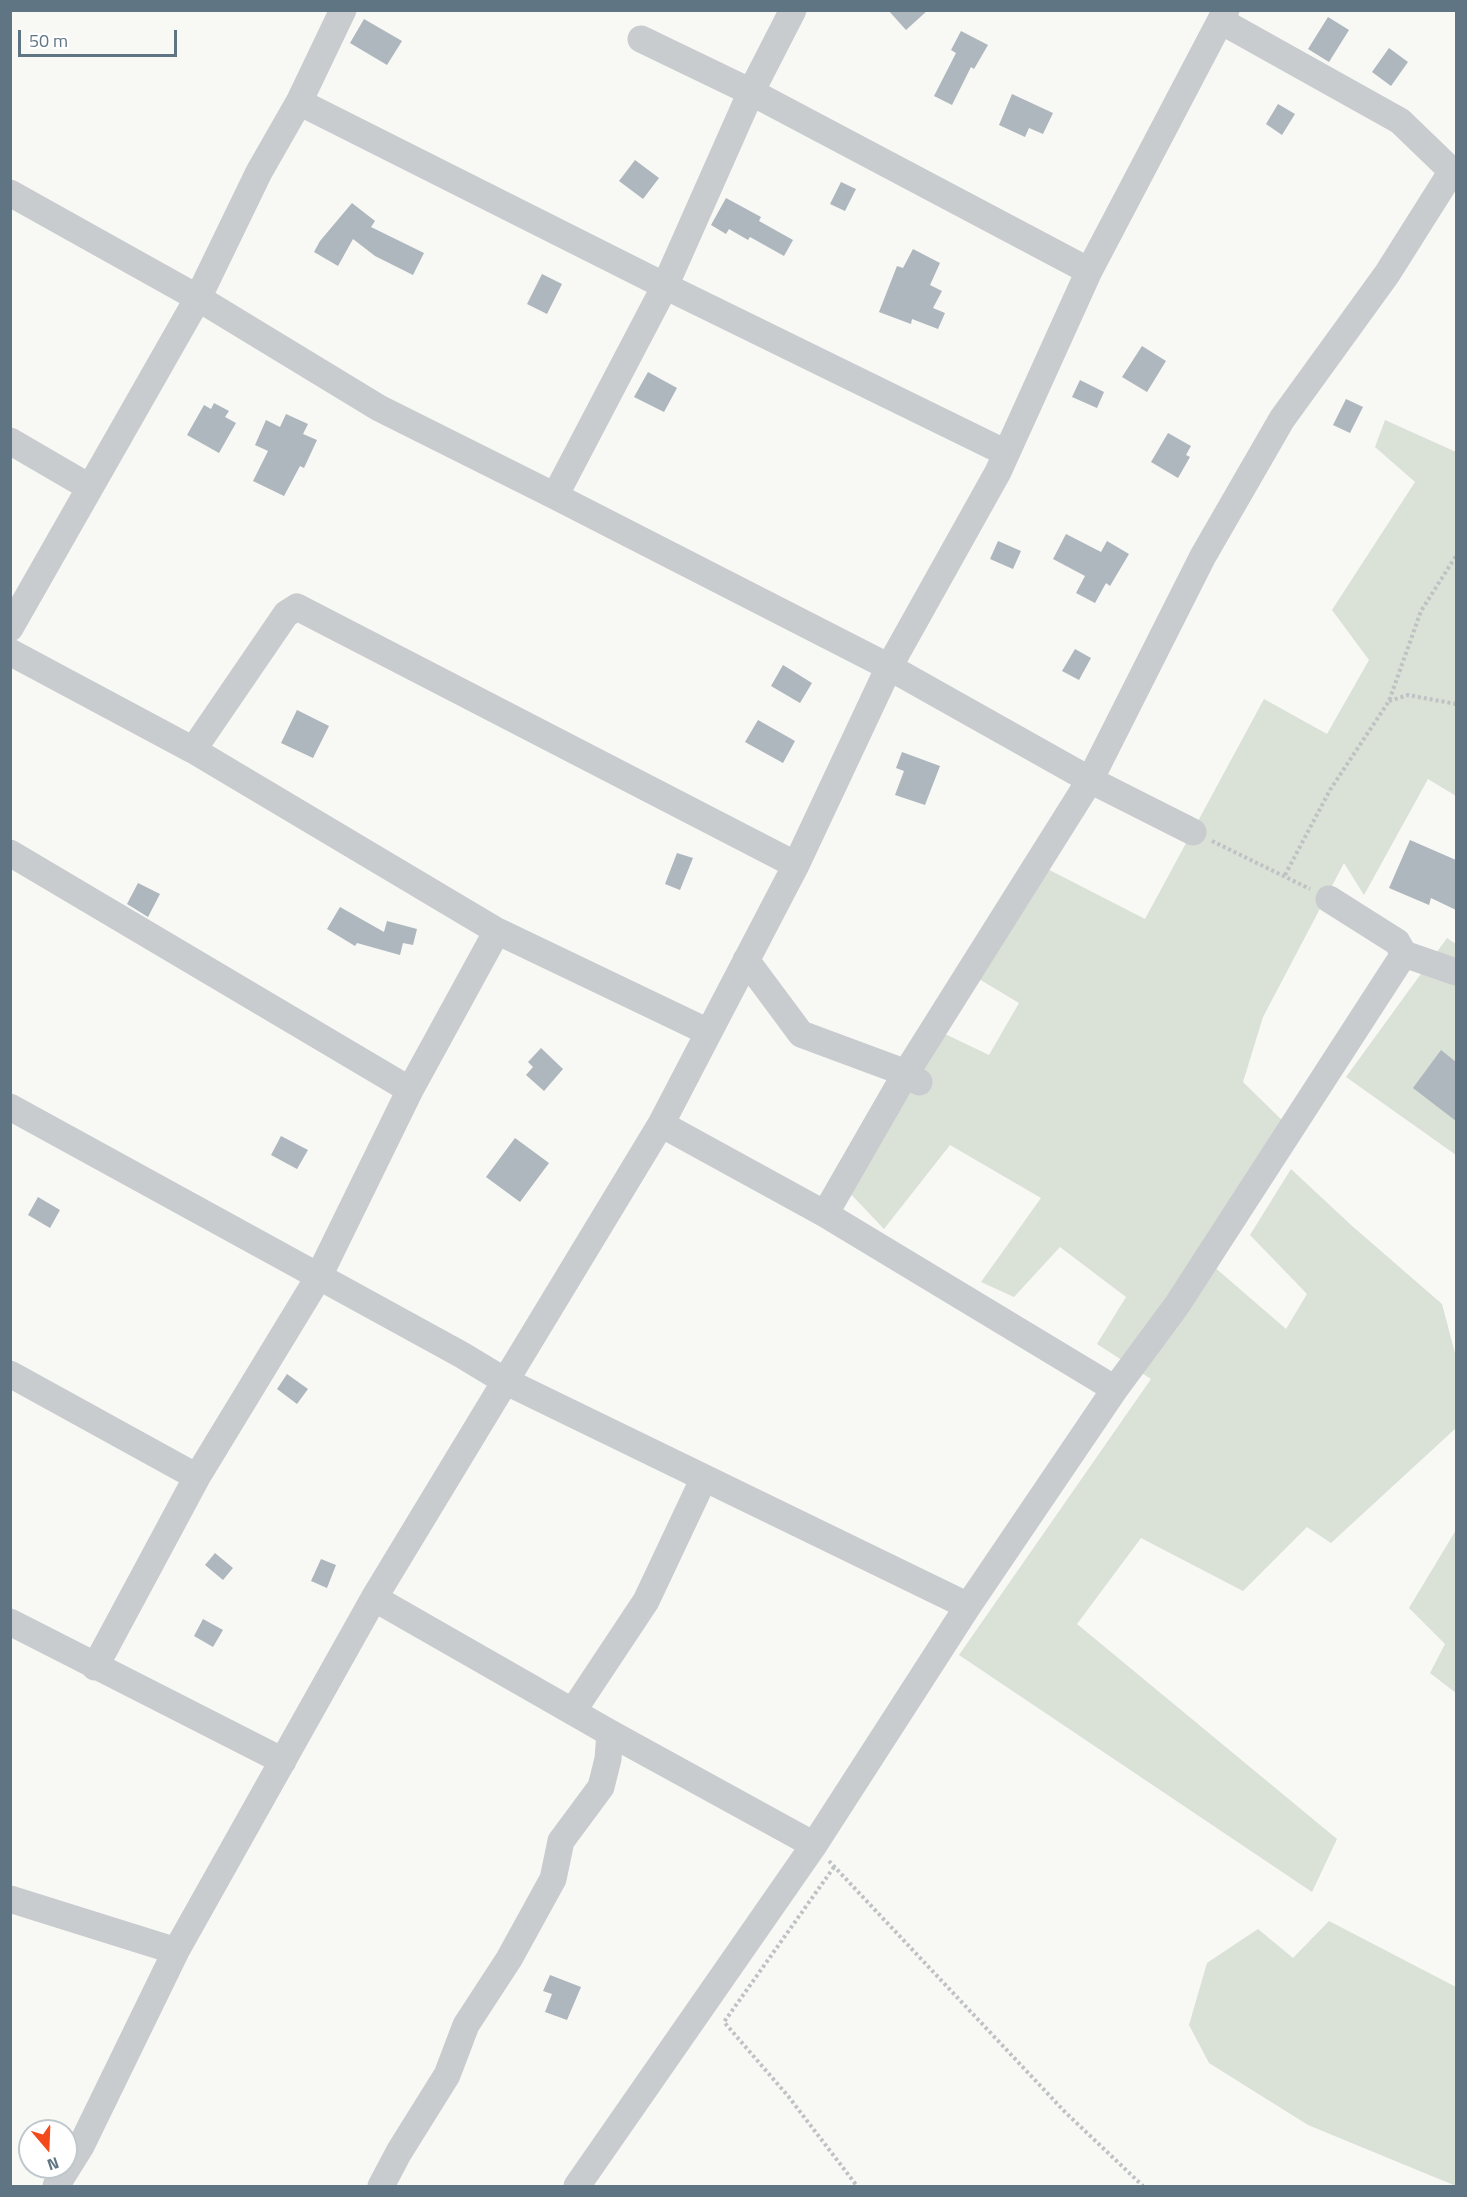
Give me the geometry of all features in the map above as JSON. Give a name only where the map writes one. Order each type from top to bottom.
[{"type":"street","points":[[10,628],[198,298],[259,172],[299,102],[343,10]]},
{"type":"street","points":[[555,496],[665,286],[751,93],[792,10]]},
{"type":"street","points":[[56,2187],[81,2146],[176,1951],[374,1598],[661,1124],[796,865],[889,668],[1006,453],[1089,271],[1223,16],[1400,121],[1454,173],[1387,274],[1282,419],[1203,556],[1090,780],[913,1078],[825,1214]]},
{"type":"street","points":[[641,39],[751,93],[1089,271]]},
{"type":"street","points":[[299,102],[665,286],[1006,453]]},
{"type":"street","points":[[10,193],[198,298],[379,408],[889,668],[1090,780],[1192,832]]},
{"type":"street","points":[[10,441],[89,487]]},
{"type":"street","points":[[193,750],[286,614],[297,608],[796,865]]},
{"type":"street","points":[[10,652],[193,750],[497,932],[708,1032]]},
{"type":"street","points":[[10,853],[410,1090]]},
{"type":"street","points":[[1329,899],[1397,942],[1404,954],[1456,972]]},
{"type":"street","points":[[95,1667],[197,1477],[318,1278],[410,1090],[497,932]]},
{"type":"street","points":[[577,2187],[814,1845],[968,1606],[1115,1389],[1177,1305],[1404,954]]},
{"type":"street","points":[[746,960],[801,1034],[913,1078]]},
{"type":"street","points":[[10,1107],[462,1355],[505,1381],[968,1606]]},
{"type":"street","points":[[661,1124],[825,1214],[1115,1389]]},
{"type":"street","points":[[10,1374],[197,1477]]},
{"type":"street","points":[[573,1712],[646,1601],[704,1478]]},
{"type":"street","points":[[374,1598],[610,1733],[814,1845]]},
{"type":"street","points":[[10,1622],[283,1761]]},
{"type":"street","points":[[381,2187],[399,2152],[447,2075],[466,2025],[509,1959],[553,1879],[561,1841],[601,1787],[608,1759],[610,1733]]},
{"type":"street","points":[[10,1899],[176,1951]]},
{"type":"path","points":[[1285,875],[1330,790],[1389,701],[1421,611],[1456,556]]},
{"type":"path","points":[[1389,701],[1408,695],[1456,704]]},
{"type":"path","points":[[1192,832],[1285,875],[1329,899]]},
{"type":"path","points":[[814,1845],[1065,2112],[1143,2187]]},
{"type":"path","points":[[834,1867],[724,2022],[788,2096],[857,2187]]},
{"type":"shaded area","points":[[1385,420],[1456,452],[1456,796],[1428,779],[1364,895],[1344,863],[1263,1017],[1243,1082],[1292,1130],[1212,1265],[1286,1329],[1307,1294],[1250,1235],[1291,1169],[1442,1304],[1456,1357],[1456,1428],[1331,1543],[1307,1527],[1243,1591],[1141,1538],[1077,1624],[1337,1839],[1312,1892],[959,1655],[1151,1379],[1097,1344],[1126,1297],[1060,1247],[1014,1297],[981,1282],[1041,1198],[950,1145],[884,1229],[846,1189],[945,1034],[989,1055],[1019,1003],[964,970],[1026,858],[1145,919],[1264,699],[1327,734],[1369,660],[1332,610],[1415,482],[1375,447]]},
{"type":"shaded area","points":[[1447,938],[1456,944],[1456,1155],[1346,1077]]},
{"type":"shaded area","points":[[1456,1530],[1456,1693],[1430,1673],[1445,1644],[1409,1608]]},
{"type":"shaded area","points":[[1329,1921],[1456,1987],[1456,2186],[1308,2125],[1209,2063],[1189,2025],[1207,1963],[1258,1929],[1293,1958]]},
{"type":"building","points":[[888,10],[928,10],[906,30]]},
{"type":"building","points":[[1328,17],[1349,30],[1329,62],[1308,49]]},
{"type":"building","points":[[364,19],[402,41],[387,65],[350,43]]},
{"type":"building","points":[[961,31],[988,45],[974,69],[971,67],[952,105],[934,96],[956,53],[951,50]]},
{"type":"building","points":[[1389,48],[1408,62],[1391,86],[1372,72]]},
{"type":"building","points":[[1012,94],[1053,113],[1043,134],[1029,128],[1025,137],[999,125]]},
{"type":"building","points":[[1278,104],[1295,114],[1282,135],[1266,124]]},
{"type":"building","points":[[635,160],[659,178],[643,199],[619,181]]},
{"type":"building","points":[[841,182],[856,189],[845,211],[830,204]]},
{"type":"building","points":[[726,198],[761,217],[759,221],[793,240],[784,256],[750,237],[748,240],[729,229],[726,234],[711,225]]},
{"type":"building","points":[[352,203],[375,221],[371,227],[424,253],[413,275],[375,256],[353,239],[338,266],[314,252],[320,241]]},
{"type":"building","points":[[913,249],[940,263],[930,285],[942,291],[933,308],[945,313],[938,329],[912,319],[911,324],[879,312],[897,266],[903,268]]},
{"type":"building","points":[[542,274],[562,284],[547,314],[527,304]]},
{"type":"building","points":[[1142,346],[1166,361],[1147,392],[1122,377]]},
{"type":"building","points":[[648,372],[677,388],[664,412],[634,397]]},
{"type":"building","points":[[1080,380],[1104,392],[1097,408],[1072,397]]},
{"type":"building","points":[[1346,399],[1363,407],[1350,433],[1333,425]]},
{"type":"building","points":[[214,403],[229,411],[225,417],[236,423],[219,453],[187,435],[204,405],[211,409]]},
{"type":"building","points":[[286,414],[308,424],[303,434],[317,440],[304,468],[300,466],[284,496],[253,481],[268,451],[255,445],[266,420],[280,427]]},
{"type":"building","points":[[1168,433],[1191,446],[1186,455],[1190,457],[1178,478],[1151,462]]},
{"type":"building","points":[[1066,534],[1101,552],[1107,541],[1129,554],[1110,586],[1106,583],[1095,603],[1076,593],[1085,576],[1053,559]]},
{"type":"building","points":[[998,541],[1021,551],[1013,569],[990,559]]},
{"type":"building","points":[[1075,649],[1091,658],[1079,680],[1062,671]]},
{"type":"building","points":[[783,665],[812,683],[800,703],[771,686]]},
{"type":"building","points":[[297,710],[329,726],[313,758],[281,743]]},
{"type":"building","points":[[758,720],[795,741],[783,763],[745,742]]},
{"type":"building","points":[[902,752],[940,766],[925,805],[895,795],[904,771],[896,768]]},
{"type":"building","points":[[1410,840],[1456,860],[1456,910],[1431,898],[1429,905],[1389,888]]},
{"type":"building","points":[[677,853],[693,858],[680,890],[665,884]]},
{"type":"building","points":[[138,883],[160,894],[148,917],[127,904]]},
{"type":"building","points":[[340,907],[384,932],[387,921],[417,929],[413,945],[403,943],[400,955],[357,943],[355,946],[327,929]]},
{"type":"building","points":[[541,1048],[563,1069],[544,1091],[526,1075],[533,1067],[528,1062]]},
{"type":"building","points":[[1441,1050],[1456,1062],[1456,1121],[1413,1088]]},
{"type":"building","points":[[281,1136],[308,1150],[297,1169],[271,1155]]},
{"type":"building","points":[[515,1138],[549,1163],[520,1202],[486,1177]]},
{"type":"building","points":[[38,1197],[60,1210],[50,1228],[28,1215]]},
{"type":"building","points":[[287,1374],[308,1389],[297,1404],[277,1389]]},
{"type":"building","points":[[215,1553],[233,1568],[223,1580],[205,1565]]},
{"type":"building","points":[[321,1559],[336,1565],[327,1588],[311,1581]]},
{"type":"building","points":[[203,1619],[223,1630],[213,1647],[194,1636]]},
{"type":"building","points":[[550,1975],[581,1987],[567,2020],[545,2012],[552,1994],[543,1991]]}]
